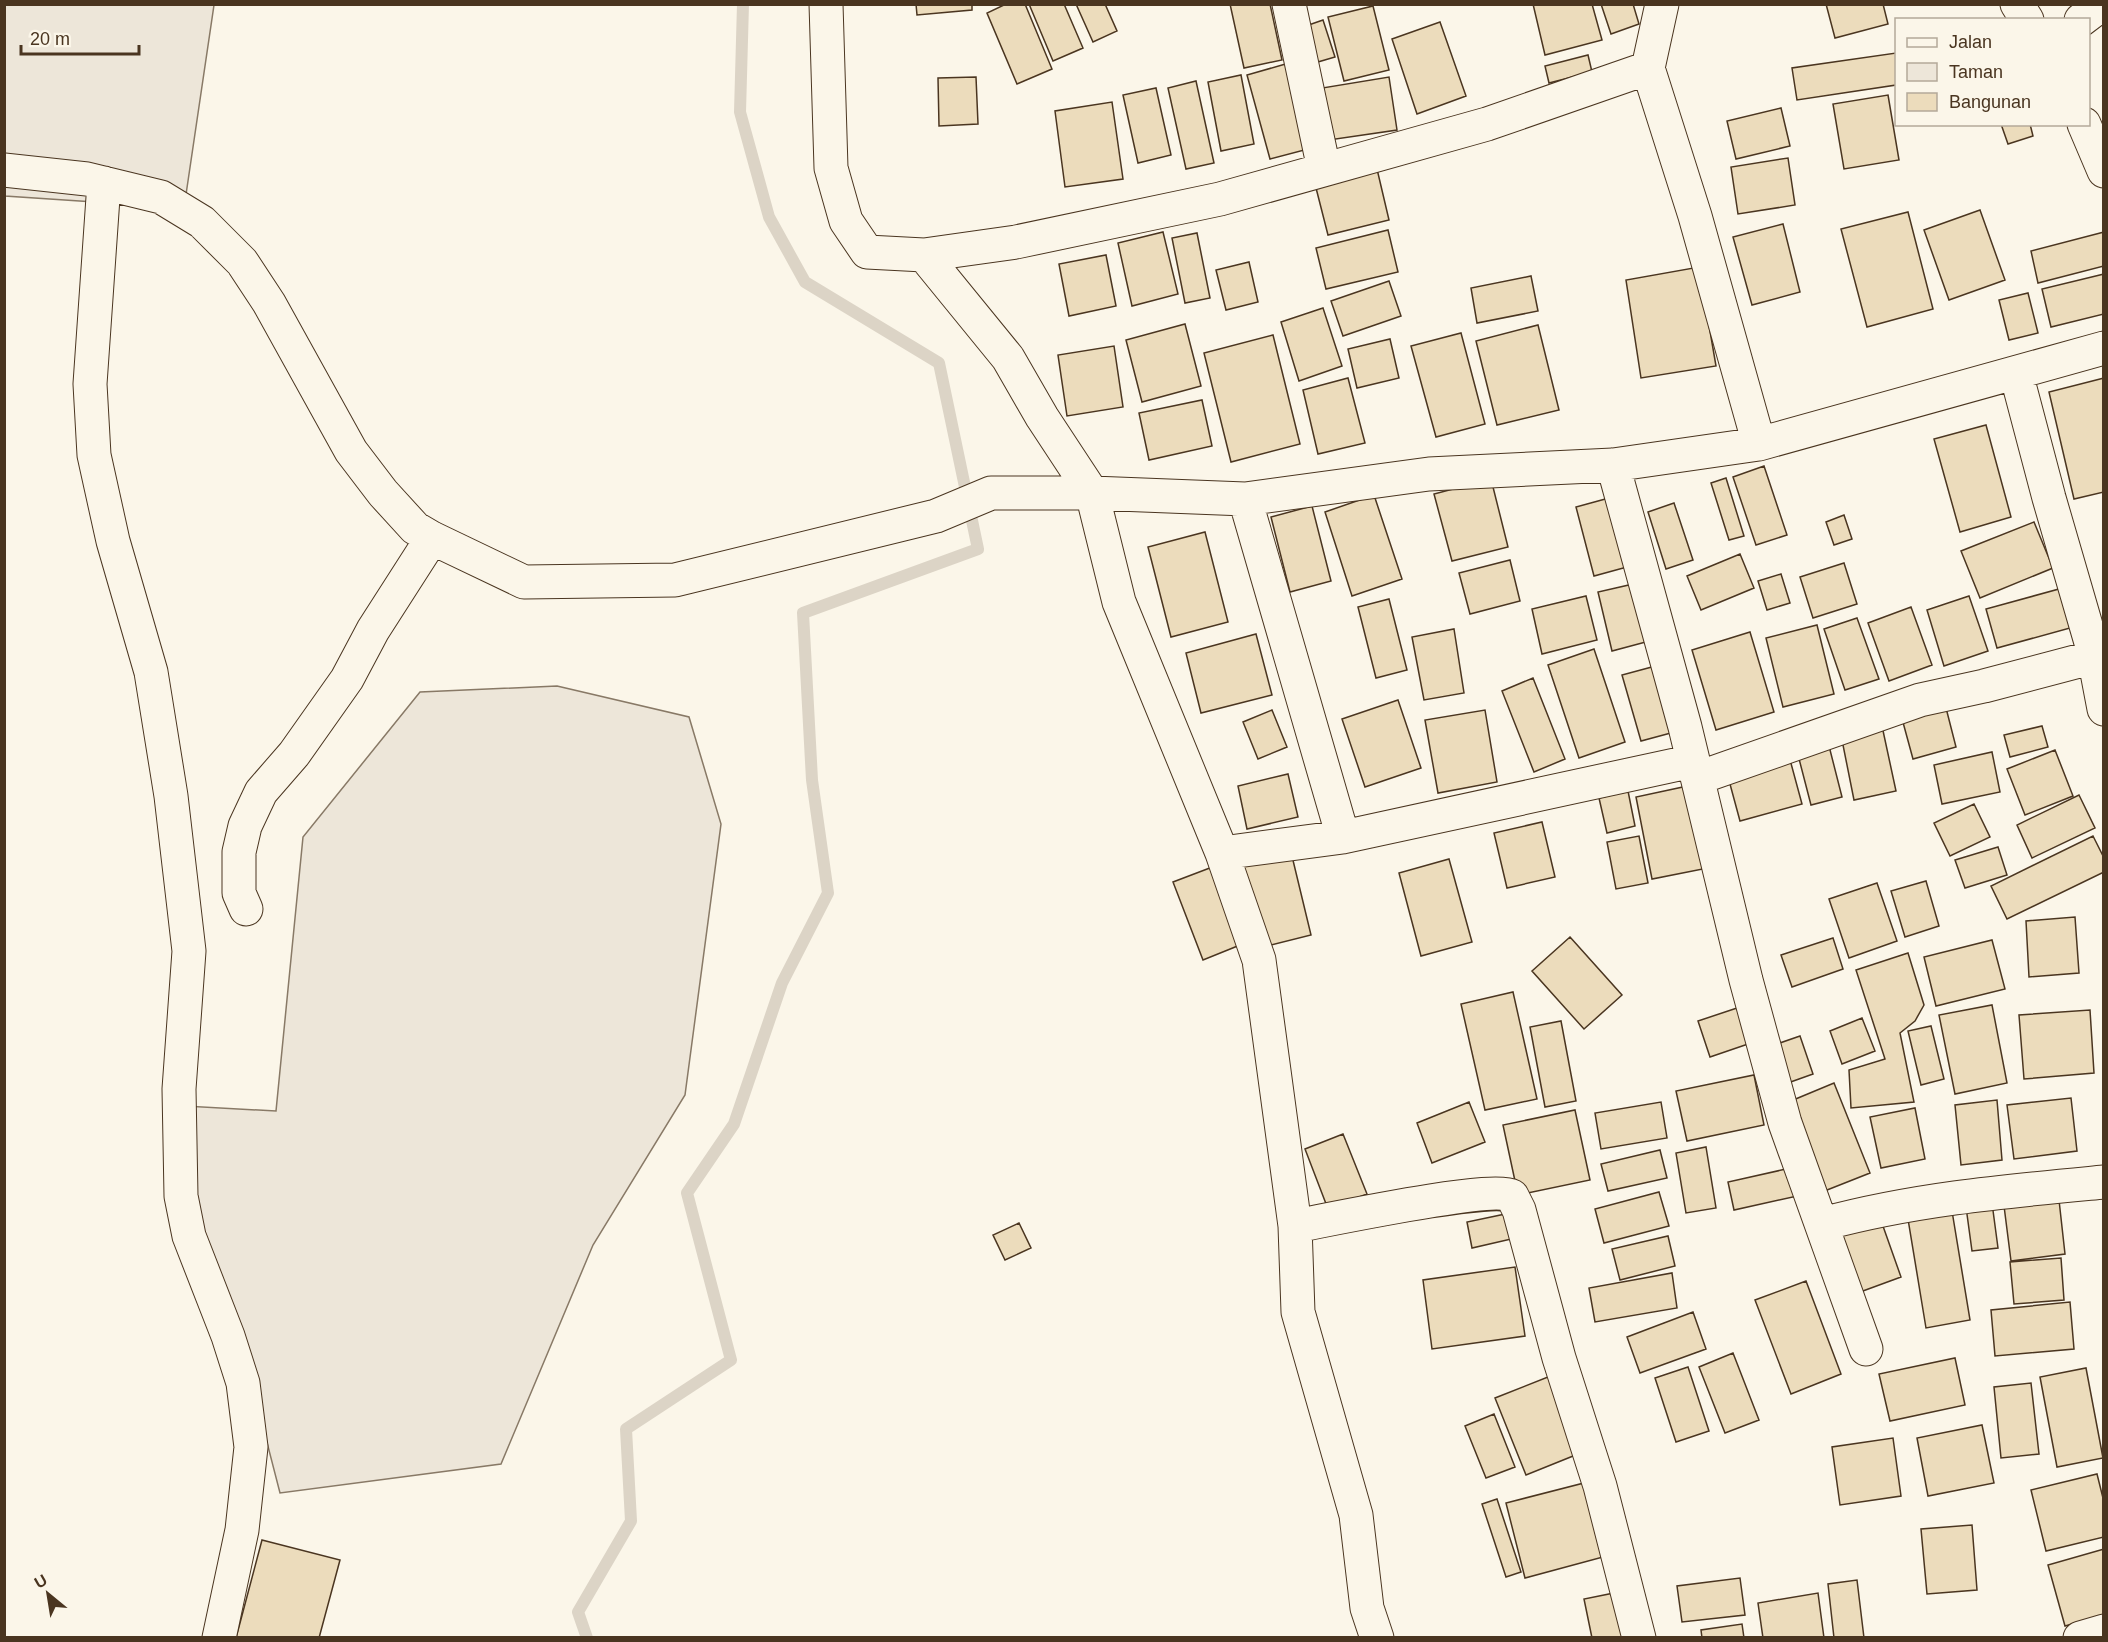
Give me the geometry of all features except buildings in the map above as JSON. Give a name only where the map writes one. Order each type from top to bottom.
[{"type":"street","points":[[826,4],[831,168],[846,221],[867,252],[924,255],[1016,242],[1220,199],[1486,124],[1648,68]]},
{"type":"street","points":[[1289,4],[1324,169]]},
{"type":"street","points":[[1662,4],[1648,68],[1695,216],[1759,444]]},
{"type":"street","points":[[2018,4],[2026,18]]},
{"type":"street","points":[[2084,18],[2102,4]]},
{"type":"street","points":[[2085,126],[2103,171]]},
{"type":"street","points":[[4,170],[87,178],[161,197],[202,222],[243,262],[269,303],[351,450],[383,493],[416,528],[524,582],[675,580],[936,516],[991,494],[1092,493],[1245,499],[1429,474],[1613,465],[1759,444],[2103,348]]},
{"type":"street","points":[[104,183],[90,384],[94,455],[113,541],[151,672],[171,796],[189,951],[179,1089],[181,1196],[189,1236],[228,1336],[243,1383],[251,1447],[242,1530],[219,1638]]},
{"type":"street","points":[[924,255],[1008,358],[1042,417],[1092,493],[1119,602],[1222,853],[1259,960],[1295,1226],[1298,1312],[1356,1515],[1367,1608],[1377,1638]]},
{"type":"street","points":[[2016,373],[2094,657],[2103,709]]},
{"type":"street","points":[[1613,465],[1696,770],[1746,980],[1785,1123],[1866,1349]]},
{"type":"street","points":[[1245,499],[1343,837]]},
{"type":"street","points":[[246,909],[239,893],[239,852],[245,826],[261,792],[294,754],[347,679],[373,630],[432,538]]},
{"type":"street","points":[[1222,853],[1343,837],[1696,770],[1920,700],[2094,657]]},
{"type":"street","points":[[1823,1224],[1880,1209],[1917,1203],[1988,1193],[2103,1182]]},
{"type":"street","points":[[1295,1226],[1469,1196],[1501,1193],[1512,1196],[1519,1210],[1559,1358],[1600,1486],[1638,1638]]},
{"type":"street","points":[[2080,1638],[2103,1631]]},
{"type":"green space","points":[[4,5],[214,5],[184,208],[5,196]]},
{"type":"green space","points":[[557,686],[689,717],[721,824],[685,1095],[593,1245],[501,1464],[280,1493],[236,1322],[197,1236],[185,1106],[276,1111],[303,837],[420,692]]},
{"type":"waterway","points":[[587,1638],[578,1612],[631,1521],[626,1429],[731,1360],[687,1193],[734,1124],[782,983],[828,893],[812,780],[803,613],[978,549],[939,363],[805,282],[769,217],[740,112],[743,4]]}]
